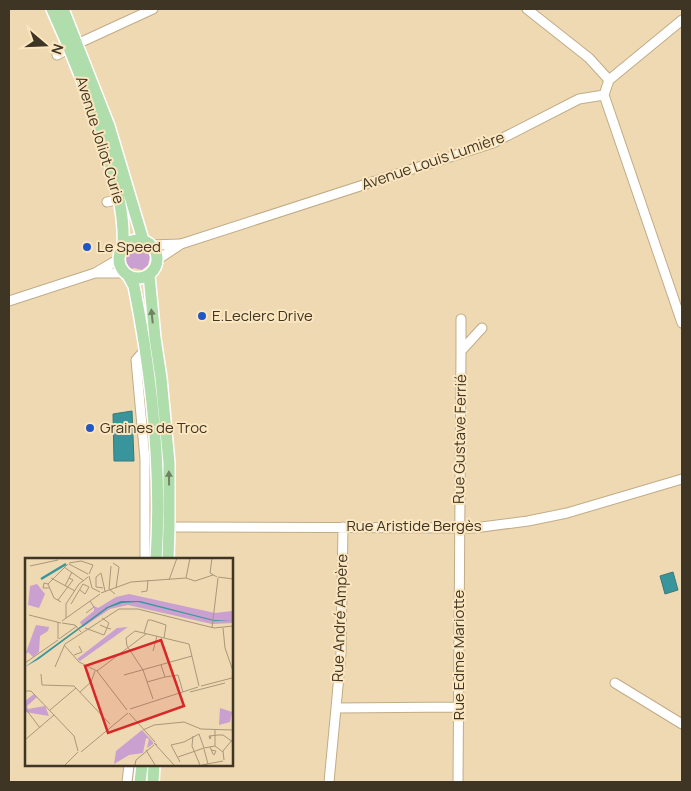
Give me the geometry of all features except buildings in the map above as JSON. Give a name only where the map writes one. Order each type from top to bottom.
[{"type":"main road","name":"Avenue Joliot Curie","points":[[52,9],[73,46],[109,126],[147,242]]},
{"type":"main road","name":"Avenue Joliot Curie","points":[[63,9],[120,200],[124,230],[123,247]]},
{"type":"main road","points":[[127,275],[139,278],[149,275],[156,266],[155,249],[147,242],[132,241],[123,247],[119,264],[134,286],[145,350],[159,490],[156,558]]},
{"type":"main road","points":[[149,275],[154,327],[162,378],[167,444],[170,527],[168,558]]},
{"type":"main road","points":[[140,782],[142,766]]},
{"type":"main road","points":[[153,782],[154,766]]},
{"type":"street","points":[[57,55],[153,9]]},
{"type":"street","points":[[527,9],[589,58],[609,80]]},
{"type":"street","points":[[682,20],[609,80],[604,95],[682,323]]},
{"type":"street","name":"Avenue Louis Lumière","points":[[157,260],[181,244],[493,143],[579,99],[604,95]]},
{"type":"street","points":[[107,202],[120,200]]},
{"type":"street","name":"Avenue Louis Lumière","points":[[147,242],[181,244]]},
{"type":"street","points":[[9,301],[95,273],[119,259]]},
{"type":"street","points":[[95,273],[127,275]]},
{"type":"street","name":"Rue Gustave Ferrié","points":[[460,528],[461,319]]},
{"type":"street","points":[[461,351],[482,328]]},
{"type":"street","points":[[145,350],[136,360],[145,459],[145,558]]},
{"type":"street","name":"Rue Aristide Bergès","points":[[170,527],[474,528],[567,513],[682,479]]},
{"type":"street","name":"Rue André Ampère","points":[[329,782],[341,653],[343,527]]},
{"type":"street","name":"Rue Edme Mariotte","points":[[458,782],[460,528]]},
{"type":"street","points":[[615,683],[682,724]]},
{"type":"street","points":[[336,708],[459,707]]},
{"type":"street","points":[[127,782],[129,766]]},
{"type":"shaded area","points":[[135,247],[144,249],[150,256],[148,265],[142,270],[131,269],[126,262],[127,253]]},
{"type":"water","points":[[132,411],[134,461],[114,461],[113,414]]},
{"type":"water","points":[[673,572],[678,590],[665,594],[660,576]]},
{"type":"place","name":"Le Speed","points":[[87,247]]},
{"type":"place","name":"E.Leclerc Drive","points":[[202,316]]},
{"type":"place","name":"Graines de Troc","points":[[90,428]]}]
